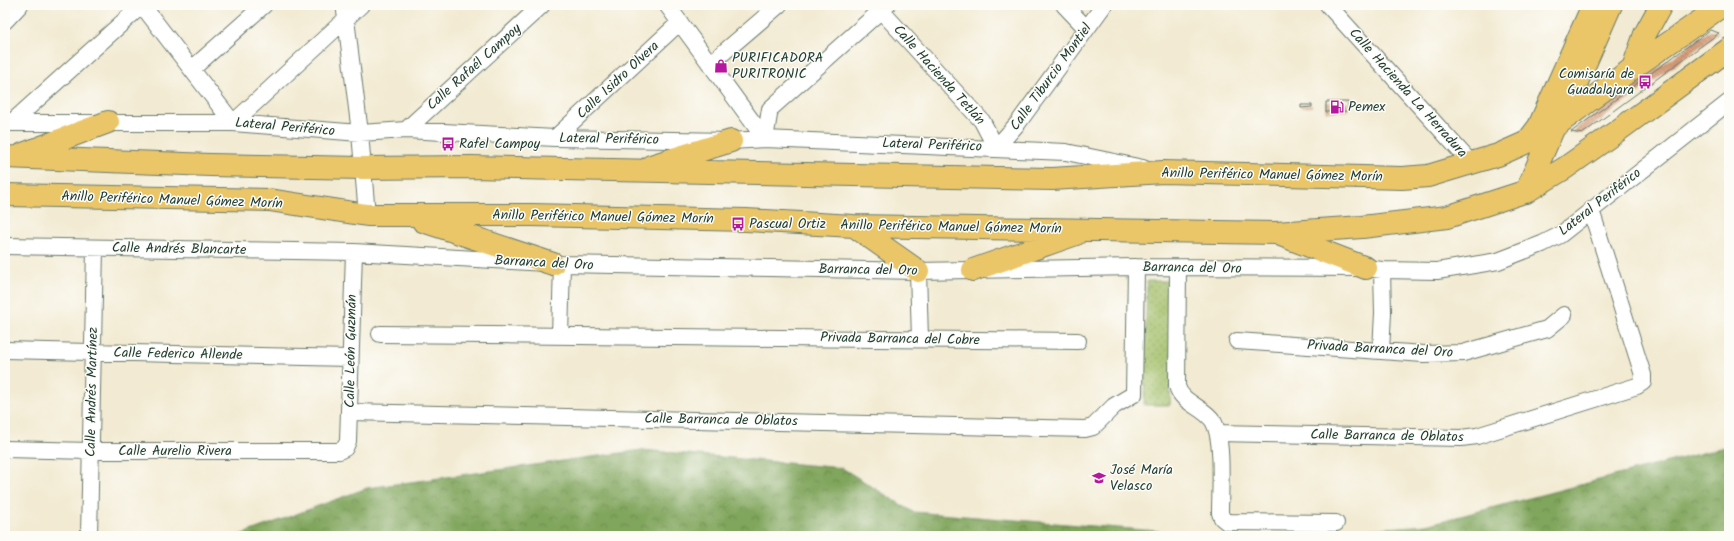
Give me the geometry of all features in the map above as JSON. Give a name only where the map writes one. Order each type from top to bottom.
[{"type":"highway","points":[[1633,68],[1645,34],[1661,5]]},
{"type":"highway","name":"Anillo Periférico Manuel Gómez Morín","points":[[10,157],[210,165],[362,168],[471,167],[1052,179],[1163,172],[1402,178],[1428,176],[1471,164],[1510,150],[1554,127],[1633,68],[1723,5]]},
{"type":"highway","name":"Anillo Periférico Manuel Gómez Morín","points":[[5,195],[269,200],[367,215],[403,214],[746,220],[854,226],[1276,233],[1362,227],[1447,217],[1527,191],[1597,146],[1729,49]]},
{"type":"highway","points":[[10,157],[108,122]]},
{"type":"highway","points":[[1527,191],[1554,127]]},
{"type":"highway","points":[[633,171],[731,140]]},
{"type":"highway","points":[[403,214],[557,264]]},
{"type":"highway","points":[[854,226],[918,271]]},
{"type":"highway","points":[[973,270],[1090,229]]},
{"type":"highway","points":[[1276,233],[1374,269]]},
{"type":"main road","points":[[1525,143],[1538,126],[1592,5]]},
{"type":"main road","points":[[1554,127],[1578,82],[1612,5]]},
{"type":"street","points":[[5,21],[20,5]]},
{"type":"street","points":[[8,123],[142,5],[233,123],[345,12],[361,5]]},
{"type":"street","points":[[192,69],[264,5]]},
{"type":"street","name":"Calle Rafaél Campoy","points":[[406,130],[542,5]]},
{"type":"street","points":[[667,5],[765,139]]},
{"type":"street","points":[[710,64],[779,5]]},
{"type":"street","points":[[1064,5],[1086,28]]},
{"type":"street","name":"Calle Tiburcio Montiel","points":[[996,148],[1018,123],[1104,5]]},
{"type":"street","name":"Calle Hacienda La Herradura","points":[[1328,5],[1471,164]]},
{"type":"street","points":[[765,139],[770,109],[881,7]]},
{"type":"street","name":"Calle Hacienda Tetlán","points":[[881,7],[982,121],[996,148]]},
{"type":"street","points":[[345,12],[360,133],[367,215]]},
{"type":"street","name":"Calle Isidro Olvera","points":[[555,138],[680,22]]},
{"type":"street","name":"Lateral Periférico","points":[[1374,269],[1437,271],[1498,261],[1560,235],[1729,102]]},
{"type":"street","name":"Lateral Periférico","points":[[8,123],[233,123],[360,133],[406,130],[555,138],[765,139],[996,148],[1066,152],[1163,172]]},
{"type":"street","name":"Calle Barranca de Oblatos","points":[[1218,433],[1453,438],[1477,436],[1637,386],[1643,382],[1643,375],[1591,210]]},
{"type":"street","name":"Calle Andrés Blancarte","points":[[5,246],[354,252]]},
{"type":"street","name":"Calle Andrés Martínez","points":[[89,536],[95,248]]},
{"type":"street","name":"Barranca del Oro","points":[[354,252],[557,264],[918,271],[1136,267],[1374,269]]},
{"type":"street","name":"Calle León Guzmán","points":[[345,448],[348,441],[350,412],[350,358],[354,252]]},
{"type":"street","points":[[557,264],[560,336]]},
{"type":"street","name":"Calle Barranca de Oblatos","points":[[350,412],[1085,429],[1093,427],[1114,406],[1134,394],[1136,267]]},
{"type":"street","points":[[1178,268],[1176,386],[1178,392],[1202,409],[1213,420],[1218,433],[1220,513],[1222,518],[1227,522],[1336,523]]},
{"type":"street","points":[[1374,269],[1383,313],[1381,351]]},
{"type":"street","points":[[918,271],[920,339]]},
{"type":"street","name":"Privada Barranca del Oro","points":[[1237,341],[1424,354],[1463,352],[1547,329],[1564,315]]},
{"type":"street","name":"Privada Barranca del Cobre","points":[[380,334],[1078,341]]},
{"type":"street","name":"Calle Federico Allende","points":[[5,350],[350,358]]},
{"type":"street","name":"Calle Aurelio Rivera","points":[[5,449],[91,451],[339,451],[345,448]]},
{"type":"green space","points":[[1147,281],[1173,281],[1170,405],[1144,405]]},
{"type":"green space","points":[[1729,446],[1729,536],[1280,536],[1426,525]]},
{"type":"green space","points":[[642,450],[842,468],[913,512],[1221,536],[237,536],[367,488]]},
{"type":"building","name":"Comisaría de Guadalajara","points":[[1710,30],[1719,33],[1582,134],[1571,132]]},
{"type":"building","name":"Pemex","points":[[1326,102],[1348,102],[1348,111],[1326,112]]},
{"type":"building","name":"Pemex","points":[[1301,105],[1312,105],[1312,107],[1301,108]]},
{"type":"place","name":"PURIFICADORA PURITRONIC","points":[[721,66]]},
{"type":"place","name":"Comisaría de Guadalajara","points":[[1645,82]]},
{"type":"place","name":"Pemex","points":[[1337,107]]},
{"type":"place","name":"Rafel Campoy","points":[[448,144]]},
{"type":"place","name":"Pascual Ortiz","points":[[738,224]]},
{"type":"place","name":"José María Velasco","points":[[1099,478]]}]
